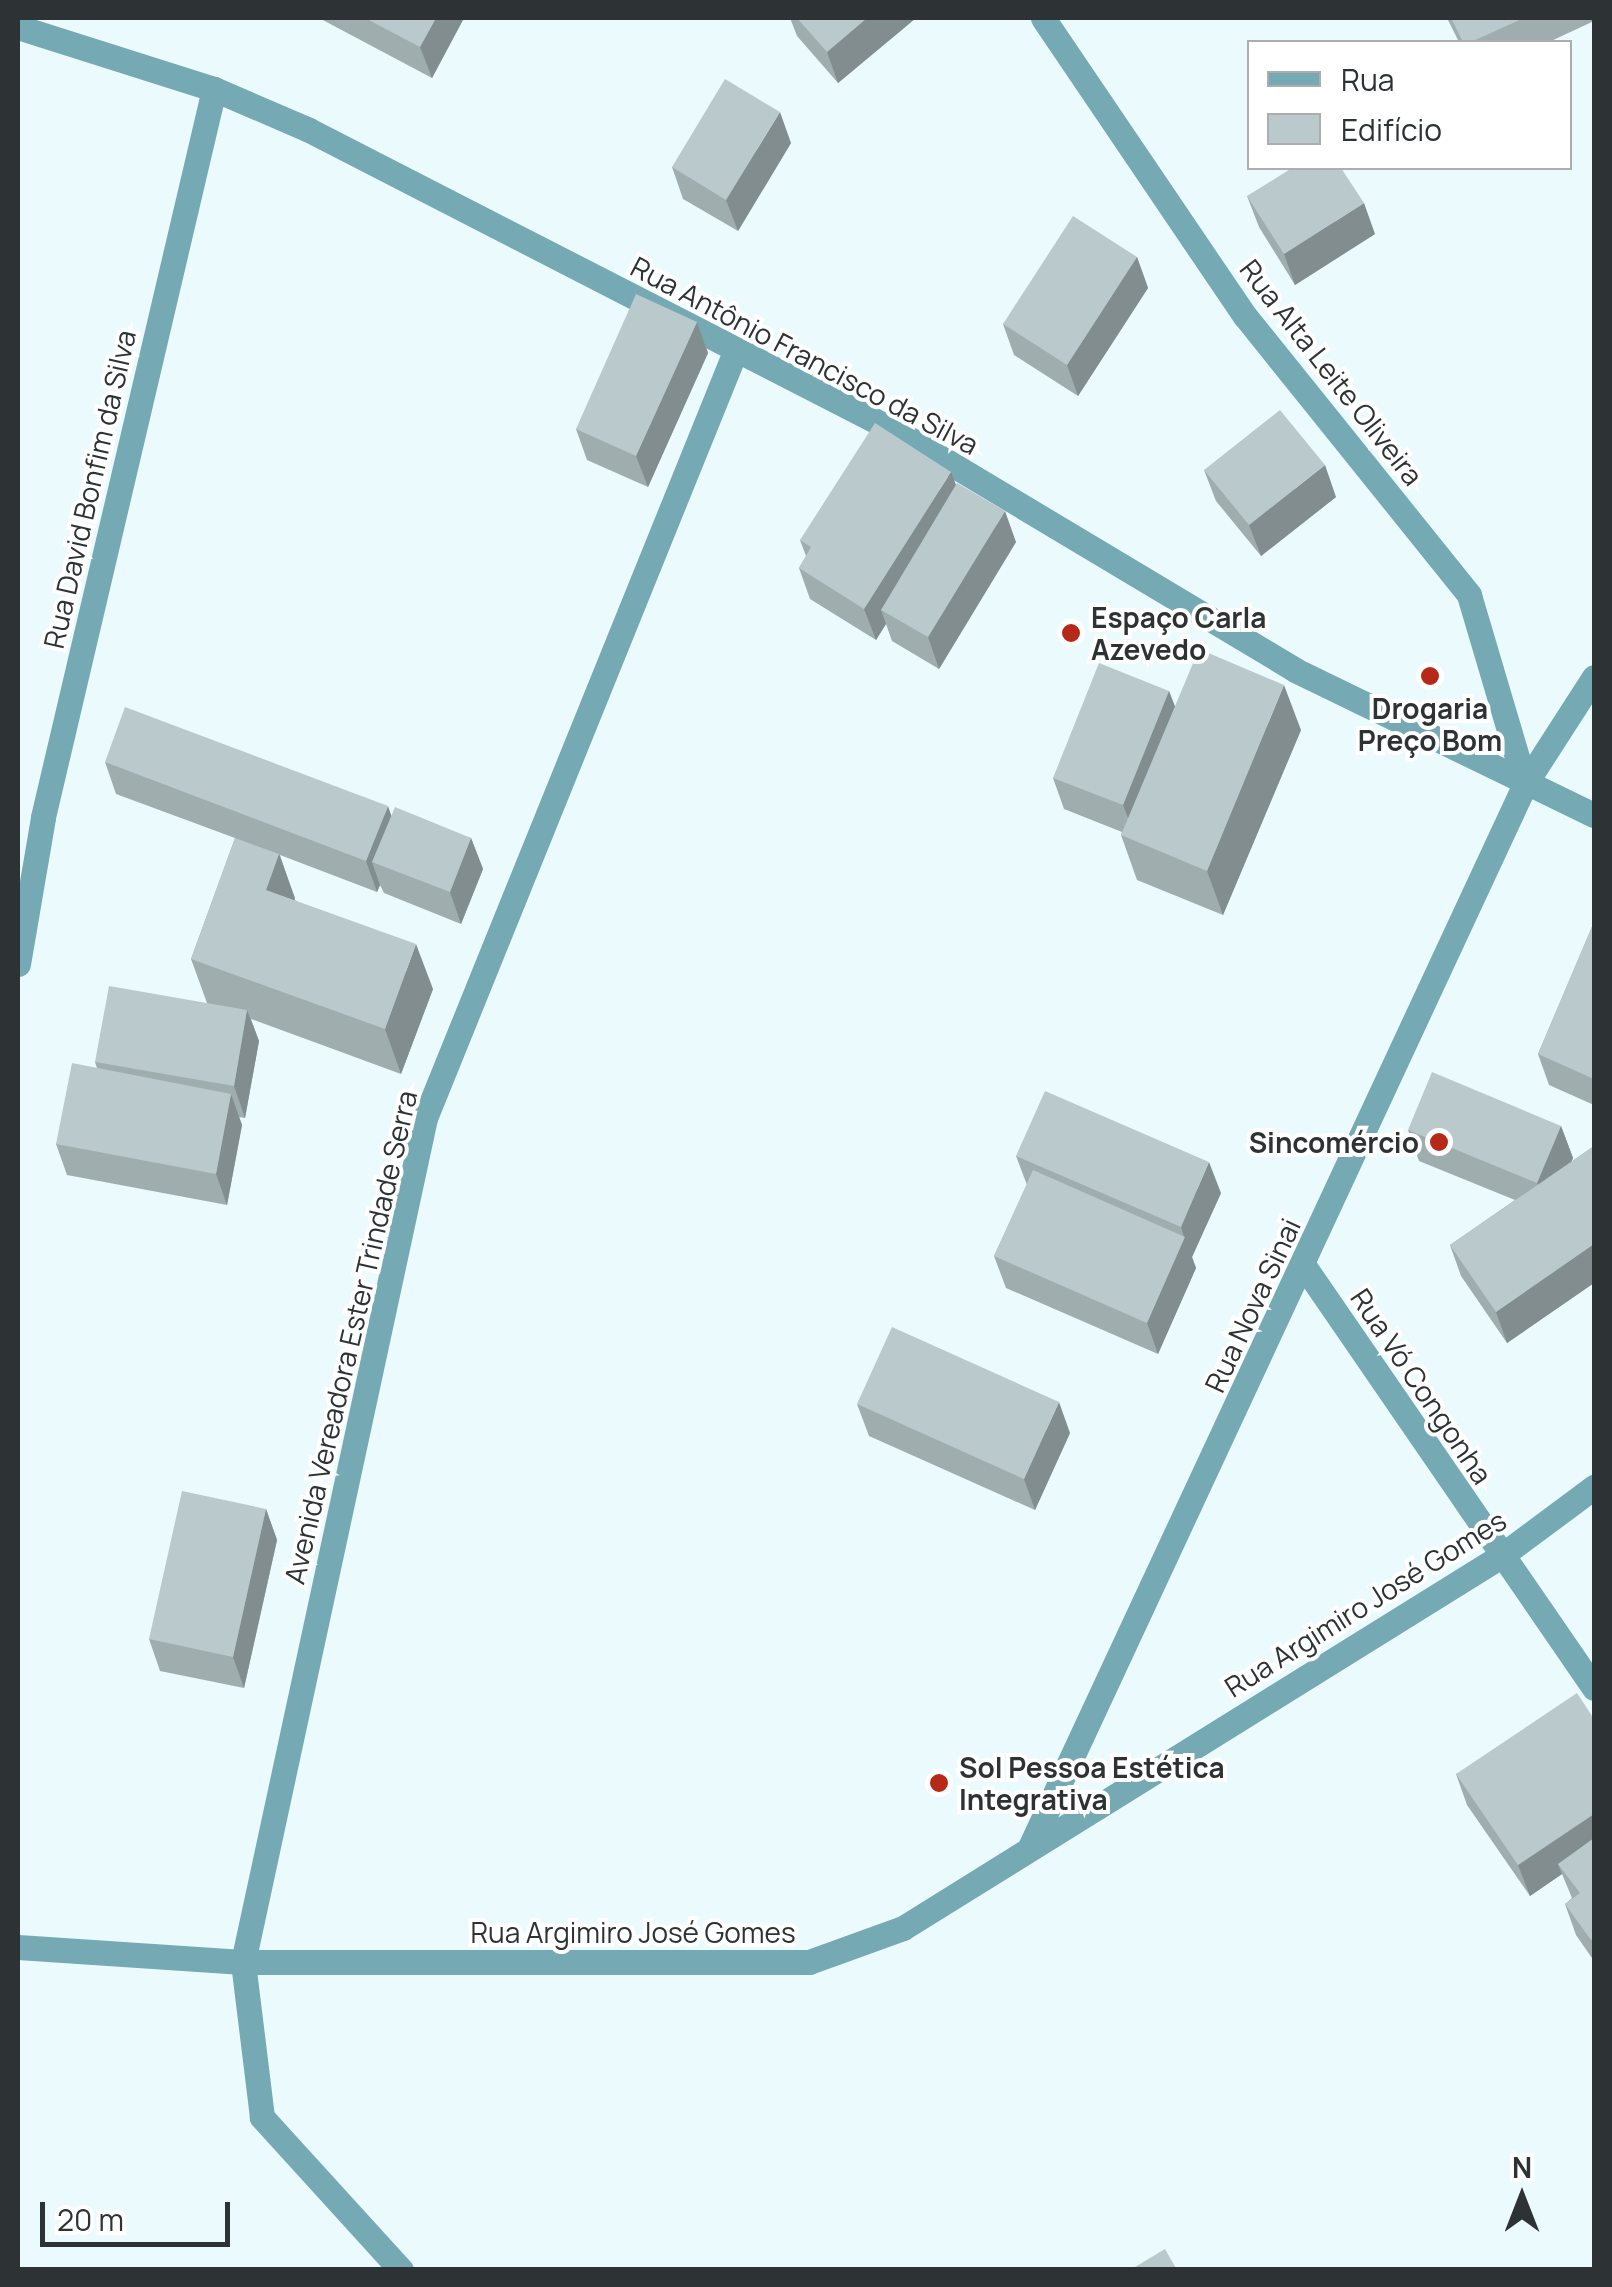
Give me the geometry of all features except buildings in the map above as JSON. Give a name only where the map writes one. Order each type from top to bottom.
[{"type":"street","name":"Rua Alta Leite Oliveira","points":[[1043,18],[1245,316],[1470,595],[1525,784]]},
{"type":"street","name":"Rua Antônio Francisco da Silva","points":[[18,27],[214,88],[309,130],[734,352],[904,435],[1296,670],[1594,815]]},
{"type":"street","name":"Rua David Bonfim da Silva","points":[[18,964],[43,816],[214,88]]},
{"type":"street","name":"Avenida Vereadora Ester Trindade Serra","points":[[401,2270],[262,2118],[243,1962],[426,1118],[734,352]]},
{"type":"street","name":"Rua Nova Sinai","points":[[1029,1849],[1304,1266],[1525,784],[1594,678]]},
{"type":"street","points":[[18,835],[43,816]]},
{"type":"street","name":"Rua Vó Congonha","points":[[1304,1266],[1594,1688]]},
{"type":"street","name":"Rua Argimiro José Gomes","points":[[18,1946],[243,1962],[809,1962],[904,1928],[1501,1556],[1594,1486]]},
{"type":"place","name":"Espaço Carla Azevedo","points":[[1071,633]]},
{"type":"place","name":"Drogaria Preço Bom","points":[[1430,676]]},
{"type":"place","name":"Sincomércio","points":[[1439,1142]]},
{"type":"place","name":"Sol Pessoa Estética Integrativa","points":[[939,1783]]}]
